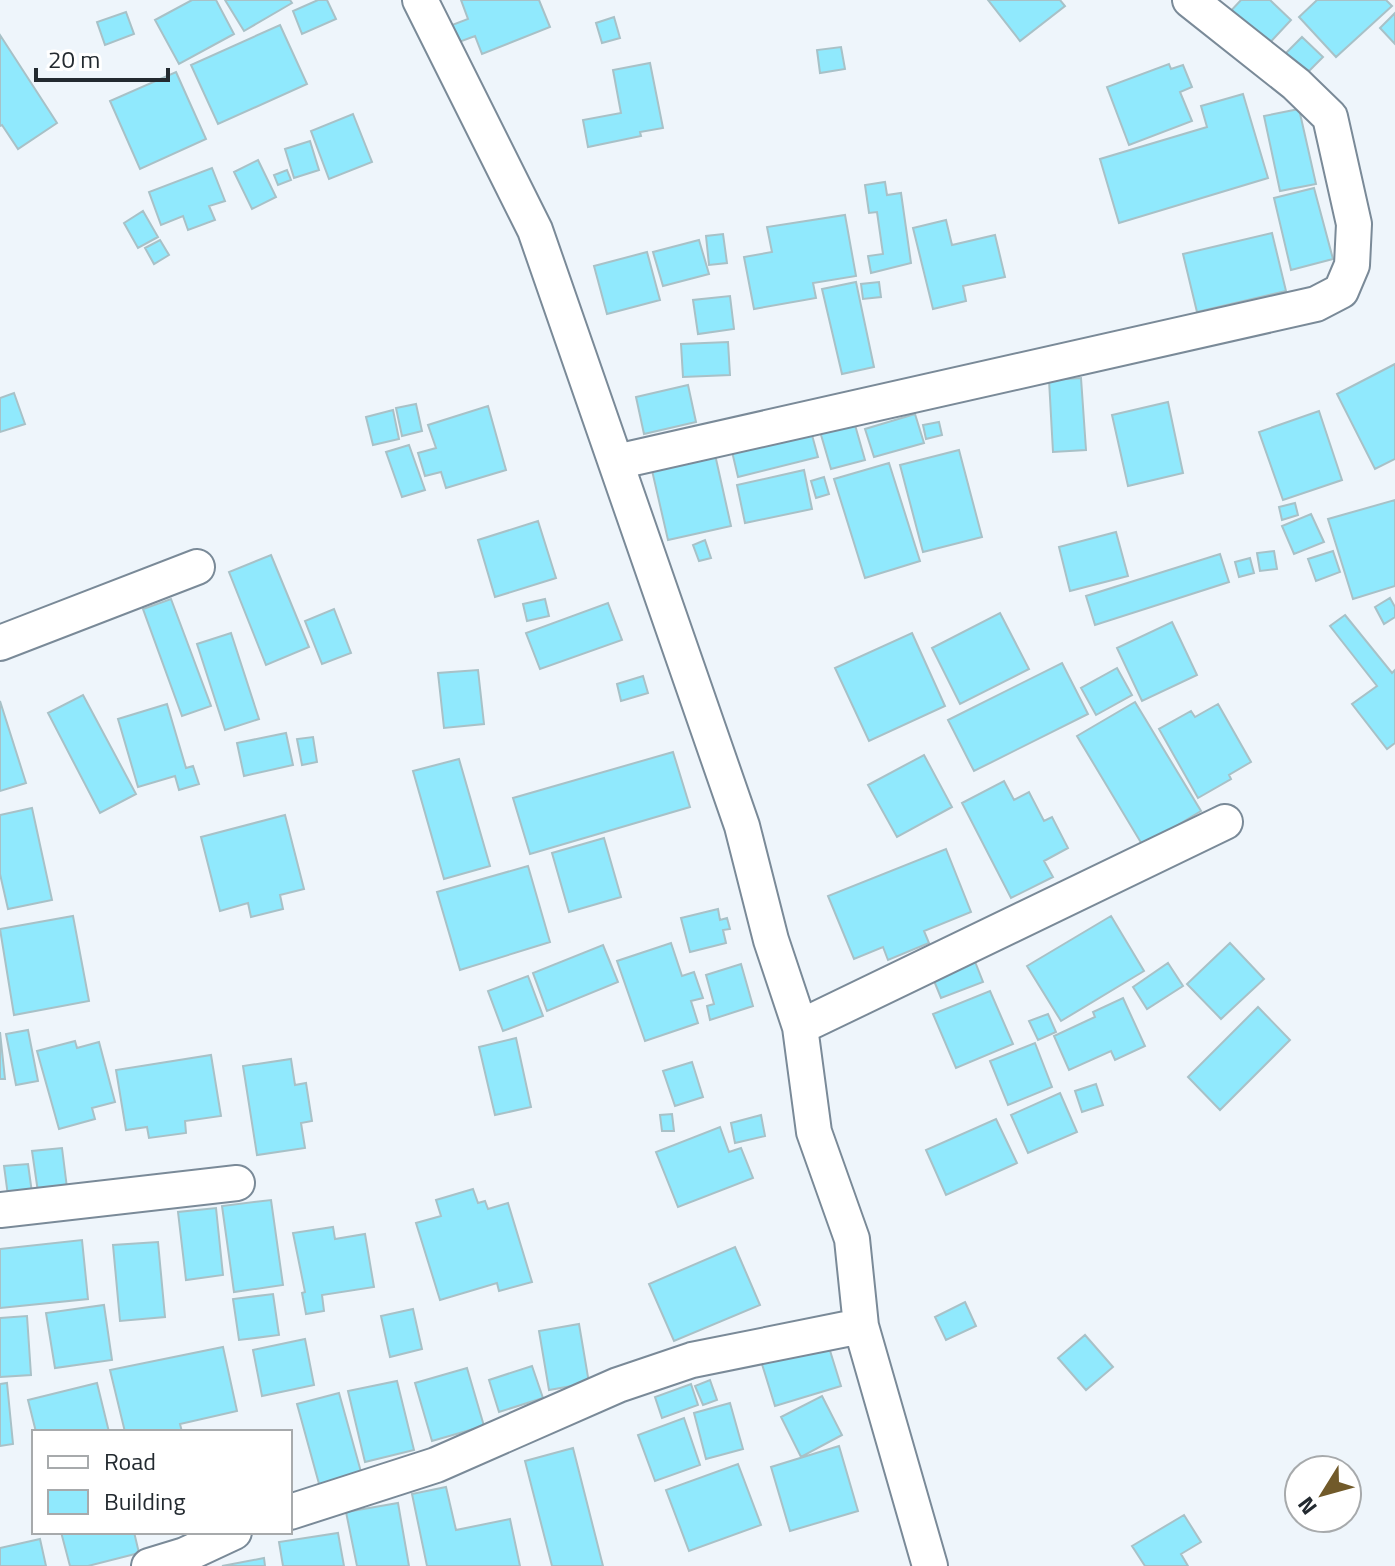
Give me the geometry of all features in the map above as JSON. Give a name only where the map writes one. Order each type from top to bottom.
[{"type":"street","points":[[420,0],[535,230],[737,812],[771,940],[800,1027],[814,1132],[852,1239],[861,1326],[930,1566]]},
{"type":"street","points":[[616,462],[1316,304],[1341,291],[1352,265],[1354,224],[1330,117],[1296,84],[1190,0]]},
{"type":"street","points":[[0,643],[197,567]]},
{"type":"street","points":[[800,1027],[1225,822]]},
{"type":"street","points":[[0,1210],[237,1183]]},
{"type":"street","points":[[292,1511],[436,1465],[604,1391],[692,1360],[861,1326]]},
{"type":"street","points":[[149,1566],[185,1555],[230,1534]]},
{"type":"building","points":[[192,0],[216,0],[234,34],[179,64],[155,20]]},
{"type":"building","points":[[225,0],[290,0],[292,3],[244,31]]},
{"type":"building","points":[[318,0],[327,0],[336,19],[302,34],[293,11]]},
{"type":"building","points":[[461,0],[539,0],[550,27],[482,54],[475,36],[459,42],[452,25],[468,19]]},
{"type":"building","points":[[988,0],[1060,0],[1065,6],[1020,41]]},
{"type":"building","points":[[1241,0],[1270,0],[1291,20],[1264,49],[1227,15]]},
{"type":"building","points":[[1317,0],[1386,0],[1392,6],[1336,57],[1299,17]]},
{"type":"building","points":[[126,12],[134,34],[105,45],[97,22]]},
{"type":"building","points":[[1395,13],[1395,44],[1380,28]]},
{"type":"building","points":[[614,17],[620,38],[602,43],[596,23]]},
{"type":"building","points":[[280,25],[307,84],[218,124],[191,65]]},
{"type":"building","points":[[0,35],[57,123],[18,149],[0,126]]},
{"type":"building","points":[[1302,37],[1323,57],[1304,76],[1283,56]]},
{"type":"building","points":[[841,47],[845,69],[820,73],[817,50]]},
{"type":"building","points":[[650,63],[663,128],[588,147],[583,120],[621,113],[613,70]]},
{"type":"building","points":[[1169,64],[1171,69],[1183,65],[1192,87],[1180,92],[1192,121],[1129,145],[1107,87]]},
{"type":"building","points":[[176,72],[206,139],[140,169],[110,101]]},
{"type":"building","points":[[1243,94],[1268,178],[1119,223],[1100,159],[1207,127],[1201,106]]},
{"type":"building","points":[[1299,109],[1316,184],[1280,191],[1264,116]]},
{"type":"building","points":[[353,114],[372,162],[329,179],[311,131]]},
{"type":"building","points":[[310,141],[319,170],[294,178],[285,149]]},
{"type":"building","points":[[258,160],[276,197],[252,209],[234,172]]},
{"type":"building","points":[[212,168],[225,201],[209,206],[215,220],[188,230],[183,216],[161,225],[149,192]]},
{"type":"building","points":[[287,170],[291,180],[278,185],[274,175]]},
{"type":"building","points":[[885,182],[887,195],[901,193],[911,263],[871,273],[868,256],[883,254],[877,212],[869,213],[865,185]]},
{"type":"building","points":[[1314,188],[1333,259],[1291,270],[1274,198]]},
{"type":"building","points":[[143,211],[158,237],[138,248],[124,223]]},
{"type":"building","points":[[845,215],[856,276],[813,283],[816,298],[754,309],[744,257],[772,252],[767,227]]},
{"type":"building","points":[[946,220],[952,245],[995,235],[1005,277],[963,286],[966,301],[933,309],[913,228]]},
{"type":"building","points":[[1272,233],[1286,291],[1197,312],[1183,254]]},
{"type":"building","points":[[723,234],[727,263],[709,265],[706,236]]},
{"type":"building","points":[[160,240],[169,255],[154,264],[145,248]]},
{"type":"building","points":[[699,240],[709,274],[663,286],[653,252]]},
{"type":"building","points":[[647,252],[660,300],[607,314],[594,266]]},
{"type":"building","points":[[856,282],[874,367],[842,374],[822,289]]},
{"type":"building","points":[[879,282],[881,297],[863,299],[861,284]]},
{"type":"building","points":[[730,296],[734,329],[698,334],[693,300]]},
{"type":"building","points":[[728,342],[730,375],[683,377],[681,344]]},
{"type":"building","points":[[1395,364],[1395,459],[1375,469],[1337,394]]},
{"type":"building","points":[[1081,378],[1086,450],[1053,452],[1049,380]]},
{"type":"building","points":[[688,385],[696,422],[644,434],[636,397]]},
{"type":"building","points":[[14,393],[25,424],[0,432],[0,398]]},
{"type":"building","points":[[1168,402],[1183,473],[1128,486],[1112,415]]},
{"type":"building","points":[[416,404],[422,431],[402,436],[396,408]]},
{"type":"building","points":[[488,406],[506,470],[446,488],[441,472],[425,476],[418,453],[436,448],[428,425]]},
{"type":"building","points":[[393,410],[399,439],[373,445],[366,417]]},
{"type":"building","points":[[1319,411],[1342,480],[1283,500],[1259,432]]},
{"type":"building","points":[[915,414],[924,443],[874,457],[865,429]]},
{"type":"building","points":[[853,418],[865,460],[831,469],[819,428]]},
{"type":"building","points":[[939,422],[942,435],[926,439],[923,425]]},
{"type":"building","points":[[809,424],[818,457],[738,477],[730,443]]},
{"type":"building","points":[[409,445],[425,490],[402,497],[386,452]]},
{"type":"building","points":[[714,450],[731,526],[668,540],[651,466]]},
{"type":"building","points":[[959,450],[982,537],[923,552],[900,465]]},
{"type":"building","points":[[889,463],[920,561],[865,578],[834,479]]},
{"type":"building","points":[[804,470],[812,509],[745,523],[737,485]]},
{"type":"building","points":[[824,477],[829,494],[816,498],[811,481]]},
{"type":"building","points":[[1395,500],[1395,586],[1353,599],[1328,519]]},
{"type":"building","points":[[1295,503],[1298,515],[1282,520],[1279,507]]},
{"type":"building","points":[[1311,514],[1324,542],[1294,554],[1282,526]]},
{"type":"building","points":[[538,521],[556,578],[495,597],[478,540]]},
{"type":"building","points":[[1116,532],[1128,576],[1070,591],[1059,547]]},
{"type":"building","points":[[705,540],[711,558],[699,561],[693,545]]},
{"type":"building","points":[[1274,551],[1277,569],[1260,571],[1257,553]]},
{"type":"building","points":[[1333,551],[1340,572],[1316,581],[1308,559]]},
{"type":"building","points":[[1220,554],[1229,582],[1095,625],[1086,596]]},
{"type":"building","points":[[271,555],[309,647],[266,665],[229,572]]},
{"type":"building","points":[[1250,558],[1254,573],[1239,577],[1235,562]]},
{"type":"building","points":[[1390,598],[1395,607],[1395,617],[1384,624],[1375,607]]},
{"type":"building","points":[[171,599],[211,706],[182,716],[143,609]]},
{"type":"building","points":[[545,599],[549,616],[527,621],[523,604]]},
{"type":"building","points":[[608,603],[622,640],[540,669],[526,633]]},
{"type":"building","points":[[334,609],[351,653],[322,664],[305,621]]},
{"type":"building","points":[[1000,613],[1029,669],[960,704],[932,648]]},
{"type":"building","points":[[1345,615],[1392,673],[1395,670],[1395,743],[1387,749],[1352,704],[1377,686],[1330,626]]},
{"type":"building","points":[[1172,622],[1197,675],[1142,701],[1117,648]]},
{"type":"building","points":[[231,633],[259,719],[225,730],[197,644]]},
{"type":"building","points":[[912,633],[945,706],[869,741],[835,668]]},
{"type":"building","points":[[1062,663],[1088,714],[974,771],[948,720]]},
{"type":"building","points":[[1117,668],[1132,695],[1096,715],[1081,688]]},
{"type":"building","points":[[478,670],[484,724],[444,728],[438,673]]},
{"type":"building","points":[[643,676],[648,693],[621,701],[617,684]]},
{"type":"building","points":[[83,695],[136,794],[100,813],[48,713]]},
{"type":"building","points":[[0,701],[26,783],[0,791]]},
{"type":"building","points":[[1135,702],[1201,811],[1143,846],[1077,736]]},
{"type":"building","points":[[167,704],[186,768],[193,766],[199,784],[179,790],[175,776],[138,787],[118,719]]},
{"type":"building","points":[[1218,704],[1251,762],[1229,775],[1231,779],[1198,798],[1159,729],[1191,711],[1195,717]]},
{"type":"building","points":[[286,733],[293,765],[244,776],[237,743]]},
{"type":"building","points":[[313,737],[317,762],[302,765],[297,739]]},
{"type":"building","points":[[673,752],[690,807],[530,854],[513,798]]},
{"type":"building","points":[[924,755],[952,807],[897,837],[868,785]]},
{"type":"building","points":[[459,759],[490,866],[444,879],[413,771]]},
{"type":"building","points":[[1004,781],[1014,800],[1029,792],[1044,821],[1052,817],[1068,848],[1044,861],[1053,877],[1011,898],[962,803]]},
{"type":"building","points":[[32,808],[52,900],[8,909],[0,874],[0,815]]},
{"type":"building","points":[[285,815],[304,889],[280,895],[283,909],[251,917],[248,903],[220,911],[201,837]]},
{"type":"building","points":[[604,838],[621,897],[569,912],[552,853]]},
{"type":"building","points":[[946,849],[971,912],[924,931],[929,943],[888,960],[883,947],[854,959],[828,896]]},
{"type":"building","points":[[528,866],[550,942],[460,970],[437,892]]},
{"type":"building","points":[[718,909],[720,920],[727,918],[730,929],[723,930],[726,943],[690,952],[681,918]]},
{"type":"building","points":[[73,916],[89,1001],[14,1015],[0,929]]},
{"type":"building","points":[[1111,916],[1144,971],[1061,1021],[1027,966]]},
{"type":"building","points":[[671,943],[682,976],[694,972],[703,998],[691,1001],[698,1023],[645,1041],[617,961]]},
{"type":"building","points":[[1230,943],[1264,979],[1221,1019],[1187,984]]},
{"type":"building","points":[[603,945],[618,982],[547,1011],[533,973]]},
{"type":"building","points":[[972,954],[983,982],[941,998],[930,971]]},
{"type":"building","points":[[1168,963],[1183,986],[1147,1009],[1133,987]]},
{"type":"building","points":[[741,964],[753,1006],[710,1020],[707,1006],[714,1004],[706,975]]},
{"type":"building","points":[[528,976],[543,1016],[503,1031],[488,991]]},
{"type":"building","points":[[990,991],[1013,1044],[956,1068],[933,1014]]},
{"type":"building","points":[[1123,998],[1145,1046],[1115,1060],[1111,1051],[1069,1070],[1054,1036],[1095,1017],[1093,1012]]},
{"type":"building","points":[[1258,1007],[1290,1040],[1220,1110],[1188,1077]]},
{"type":"building","points":[[1048,1014],[1056,1032],[1038,1040],[1029,1021]]},
{"type":"building","points":[[28,1030],[38,1081],[16,1085],[6,1034]]},
{"type":"building","points":[[0,1032],[5,1079],[0,1079]]},
{"type":"building","points":[[516,1038],[531,1107],[495,1115],[479,1047]]},
{"type":"building","points":[[75,1041],[77,1048],[99,1042],[115,1102],[92,1108],[95,1119],[59,1129],[37,1051]]},
{"type":"building","points":[[1035,1043],[1052,1087],[1008,1105],[990,1061]]},
{"type":"building","points":[[211,1055],[221,1116],[185,1121],[186,1133],[149,1138],[147,1127],[126,1130],[116,1070]]},
{"type":"building","points":[[291,1059],[295,1085],[306,1083],[312,1121],[301,1123],[305,1148],[257,1155],[243,1066]]},
{"type":"building","points":[[692,1062],[703,1097],[675,1106],[663,1071]]},
{"type":"building","points":[[1096,1084],[1103,1105],[1082,1112],[1075,1091]]},
{"type":"building","points":[[1060,1093],[1077,1132],[1028,1153],[1011,1115]]},
{"type":"building","points":[[672,1114],[674,1131],[662,1131],[660,1115]]},
{"type":"building","points":[[761,1115],[765,1136],[735,1143],[731,1123]]},
{"type":"building","points":[[996,1119],[1017,1163],[946,1195],[926,1150]]},
{"type":"building","points":[[720,1127],[729,1152],[741,1148],[753,1178],[678,1207],[656,1152]]},
{"type":"building","points":[[62,1148],[67,1188],[38,1192],[32,1151]]},
{"type":"building","points":[[28,1164],[32,1193],[8,1196],[4,1166]]},
{"type":"building","points":[[473,1189],[478,1203],[485,1201],[488,1209],[508,1203],[532,1282],[499,1291],[497,1283],[440,1300],[416,1223],[441,1216],[436,1200]]},
{"type":"building","points":[[271,1200],[283,1285],[234,1292],[222,1206]]},
{"type":"building","points":[[216,1208],[223,1275],[186,1280],[178,1212]]},
{"type":"building","points":[[333,1227],[335,1239],[365,1234],[374,1287],[322,1295],[324,1311],[306,1314],[302,1293],[305,1292],[293,1233]]},
{"type":"building","points":[[82,1240],[88,1299],[0,1308],[0,1249]]},
{"type":"building","points":[[158,1242],[165,1317],[120,1321],[113,1245]]},
{"type":"building","points":[[735,1247],[760,1305],[674,1341],[649,1284]]},
{"type":"building","points":[[273,1294],[279,1335],[239,1340],[233,1299]]},
{"type":"building","points":[[965,1302],[976,1326],[946,1340],[935,1317]]},
{"type":"building","points":[[104,1305],[112,1360],[55,1368],[46,1313]]},
{"type":"building","points":[[413,1309],[422,1349],[390,1357],[381,1316]]},
{"type":"building","points":[[27,1316],[31,1375],[0,1377],[0,1318]]},
{"type":"building","points":[[579,1324],[589,1383],[549,1390],[539,1331]]},
{"type":"building","points":[[1085,1335],[1113,1367],[1086,1390],[1058,1358]]},
{"type":"building","points":[[305,1339],[314,1385],[262,1396],[253,1350]]},
{"type":"building","points":[[827,1341],[841,1386],[775,1406],[761,1361]]},
{"type":"building","points":[[223,1347],[237,1411],[180,1424],[182,1430],[125,1430],[110,1370]]},
{"type":"building","points":[[532,1366],[543,1398],[499,1412],[489,1380]]},
{"type":"building","points":[[467,1368],[484,1426],[432,1441],[415,1383]]},
{"type":"building","points":[[710,1380],[717,1400],[703,1405],[695,1386]]},
{"type":"building","points":[[397,1381],[414,1450],[365,1462],[348,1391]]},
{"type":"building","points":[[7,1383],[13,1444],[0,1446],[0,1384]]},
{"type":"building","points":[[97,1383],[109,1430],[36,1430],[28,1400]]},
{"type":"building","points":[[691,1384],[698,1405],[662,1418],[655,1397]]},
{"type":"building","points":[[339,1393],[363,1479],[321,1491],[297,1404]]},
{"type":"building","points":[[822,1396],[842,1435],[801,1457],[781,1417]]},
{"type":"building","points":[[730,1403],[743,1449],[706,1459],[694,1413]]},
{"type":"building","points":[[684,1418],[700,1465],[655,1481],[638,1435]]},
{"type":"building","points":[[839,1446],[858,1511],[790,1531],[771,1467]]},
{"type":"building","points":[[573,1448],[603,1566],[552,1566],[525,1461]]},
{"type":"building","points":[[738,1464],[761,1525],[689,1551],[666,1490]]},
{"type":"building","points":[[446,1487],[456,1530],[510,1519],[520,1566],[427,1566],[412,1494]]},
{"type":"building","points":[[398,1503],[409,1566],[357,1566],[346,1512]]},
{"type":"building","points":[[1184,1515],[1201,1542],[1181,1554],[1188,1566],[1145,1566],[1132,1546]]},
{"type":"building","points":[[338,1533],[344,1566],[283,1566],[279,1542]]},
{"type":"building","points":[[62,1534],[134,1534],[139,1553],[88,1566],[70,1566]]},
{"type":"building","points":[[40,1539],[46,1566],[0,1566],[0,1548]]},
{"type":"building","points":[[264,1558],[265,1566],[222,1566]]}]
